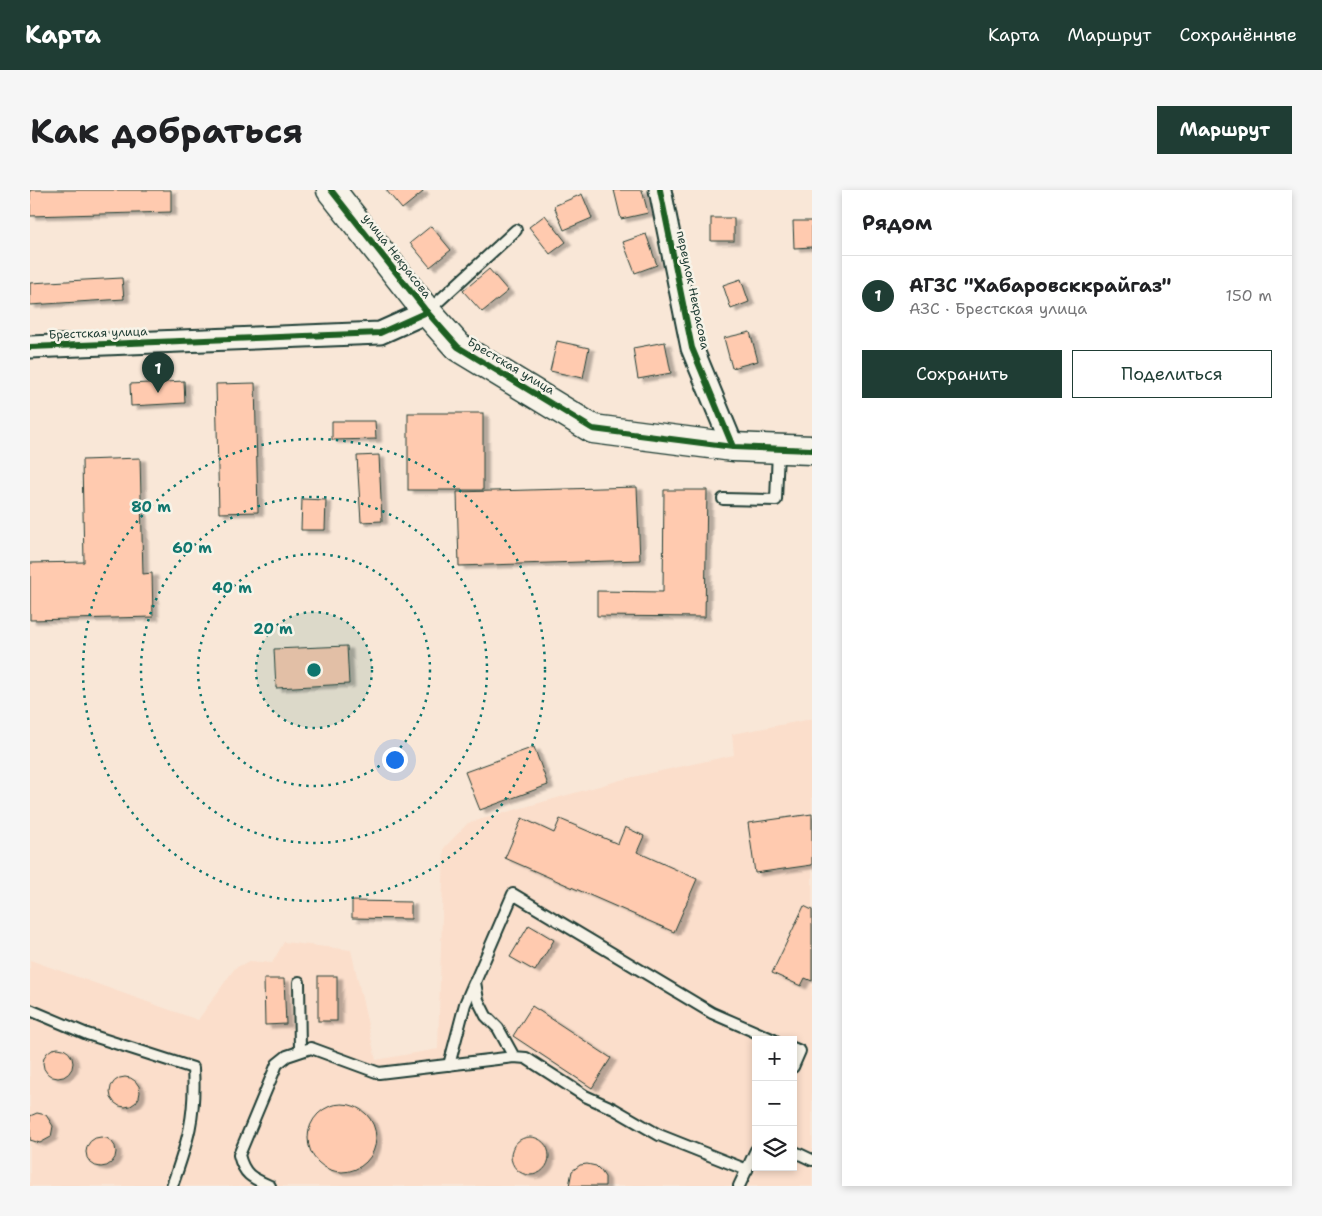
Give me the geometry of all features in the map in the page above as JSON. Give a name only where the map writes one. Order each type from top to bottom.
[{"type":"street","name":"улица Некрасова","points":[[331,190],[427,312]]},
{"type":"street","name":"переулок Некрасова","points":[[660,190],[692,348],[734,447]]},
{"type":"street","name":"Брестская улица","points":[[30,348],[380,333],[427,312],[458,347],[593,429],[734,447],[812,450]]},
{"type":"lane","points":[[427,312],[516,230]]},
{"type":"lane","points":[[723,499],[776,500],[778,449]]},
{"type":"lane","points":[[449,1065],[465,1004],[513,894],[712,1013],[765,1036]]},
{"type":"lane","points":[[299,982],[300,1050]]},
{"type":"lane","points":[[475,982],[478,1000],[486,1016],[498,1028],[514,1057]]},
{"type":"lane","points":[[30,1010],[87,1034],[194,1068],[195,1095],[190,1133],[172,1186]]},
{"type":"lane","points":[[270,1186],[251,1178],[242,1167],[239,1155],[277,1064],[287,1056],[300,1050],[311,1048],[379,1073],[514,1057],[526,1058],[585,1096],[614,1109],[659,1134],[705,1151],[747,1170]]},
{"type":"lane","points":[[797,1153],[812,1160]]},
{"type":"lane","points":[[739,1186],[752,1159]]},
{"type":"shaded area","points":[[812,719],[812,1186],[30,1186],[30,960],[198,1020],[235,968],[250,961],[272,963],[284,942],[351,950],[376,1060],[438,1049],[444,848],[468,823],[624,779],[734,755],[732,734]]},
{"type":"building","points":[[30,190],[171,190],[171,212],[30,216]]},
{"type":"building","points":[[386,190],[422,190],[423,192],[402,209]]},
{"type":"building","points":[[614,190],[642,190],[648,213],[621,219]]},
{"type":"building","points":[[582,194],[592,218],[564,230],[554,206]]},
{"type":"building","points":[[545,215],[566,242],[550,254],[529,227]]},
{"type":"building","points":[[711,218],[734,218],[734,241],[711,241]]},
{"type":"building","points":[[793,221],[812,221],[812,247],[794,248]]},
{"type":"building","points":[[431,226],[451,250],[430,267],[410,243]]},
{"type":"building","points":[[646,234],[657,265],[635,273],[623,242]]},
{"type":"building","points":[[489,269],[508,291],[482,312],[463,291]]},
{"type":"building","points":[[122,278],[124,299],[30,305],[30,283]]},
{"type":"building","points":[[741,279],[749,302],[731,309],[723,285]]},
{"type":"building","points":[[750,332],[758,361],[732,368],[724,338]]},
{"type":"building","points":[[557,341],[589,348],[583,378],[550,371]]},
{"type":"building","points":[[665,342],[671,373],[638,379],[633,348]]},
{"type":"building","points":[[184,381],[185,403],[131,406],[130,384]]},
{"type":"building","points":[[255,383],[258,512],[219,513],[216,384]]},
{"type":"building","points":[[408,413],[483,413],[483,490],[408,490]]},
{"type":"building","points":[[332,421],[375,421],[376,439],[332,440]]},
{"type":"building","points":[[379,455],[382,521],[361,522],[357,456]]},
{"type":"building","points":[[140,458],[143,574],[152,573],[153,617],[30,620],[30,563],[84,562],[82,460]]},
{"type":"building","points":[[637,487],[640,560],[459,566],[457,492]]},
{"type":"building","points":[[664,490],[707,490],[705,617],[597,616],[597,591],[663,592]]},
{"type":"building","points":[[302,499],[326,500],[325,530],[301,530]]},
{"type":"building","points":[[347,646],[349,684],[276,688],[274,649]]},
{"type":"building","points":[[534,747],[548,785],[480,810],[465,772]]},
{"type":"building","points":[[812,814],[812,865],[755,873],[748,823]]},
{"type":"building","points":[[522,818],[554,833],[560,819],[618,844],[625,827],[644,836],[637,852],[697,879],[674,932],[505,858]]},
{"type":"building","points":[[352,901],[411,902],[411,919],[352,918]]},
{"type":"building","points":[[804,906],[812,910],[812,981],[805,978],[801,986],[772,973]]},
{"type":"building","points":[[529,925],[554,940],[535,971],[510,957]]},
{"type":"building","points":[[318,976],[337,976],[337,1021],[318,1021]]},
{"type":"building","points":[[264,979],[284,979],[286,1024],[265,1025]]},
{"type":"building","points":[[532,1006],[611,1058],[592,1088],[513,1036]]},
{"type":"building","points":[[58,1048],[64,1049],[72,1057],[72,1069],[64,1077],[58,1078],[52,1077],[44,1069],[43,1063],[44,1057],[52,1049]]},
{"type":"building","points":[[125,1077],[131,1078],[139,1086],[139,1098],[131,1106],[125,1107],[119,1106],[111,1098],[110,1092],[111,1086],[119,1078]]},
{"type":"building","points":[[342,1104],[355,1107],[366,1114],[373,1125],[376,1138],[373,1151],[366,1162],[355,1169],[342,1172],[329,1169],[318,1162],[311,1151],[308,1138],[311,1125],[318,1114],[329,1107]]},
{"type":"building","points":[[37,1113],[46,1115],[53,1126],[51,1137],[40,1143],[30,1140],[30,1116]]},
{"type":"building","points":[[101,1137],[107,1138],[115,1146],[115,1158],[107,1166],[101,1167],[95,1166],[87,1158],[86,1152],[87,1146],[95,1138]]},
{"type":"building","points":[[530,1137],[543,1143],[549,1156],[543,1169],[530,1175],[517,1169],[511,1156],[517,1143]]},
{"type":"building","points":[[580,1165],[596,1166],[601,1171],[605,1177],[605,1186],[569,1186],[572,1171]]},
{"type":"cycle path","points":[[331,190],[427,312],[458,347],[593,429],[733,447],[812,450]]},
{"type":"cycle path","points":[[660,190],[692,348],[733,447]]},
{"type":"cycle path","points":[[30,347],[380,333],[427,312]]},
{"type":"place","name":"АГЗС \"Хабаровсккрайгаз\"","points":[[158,393]]}]
